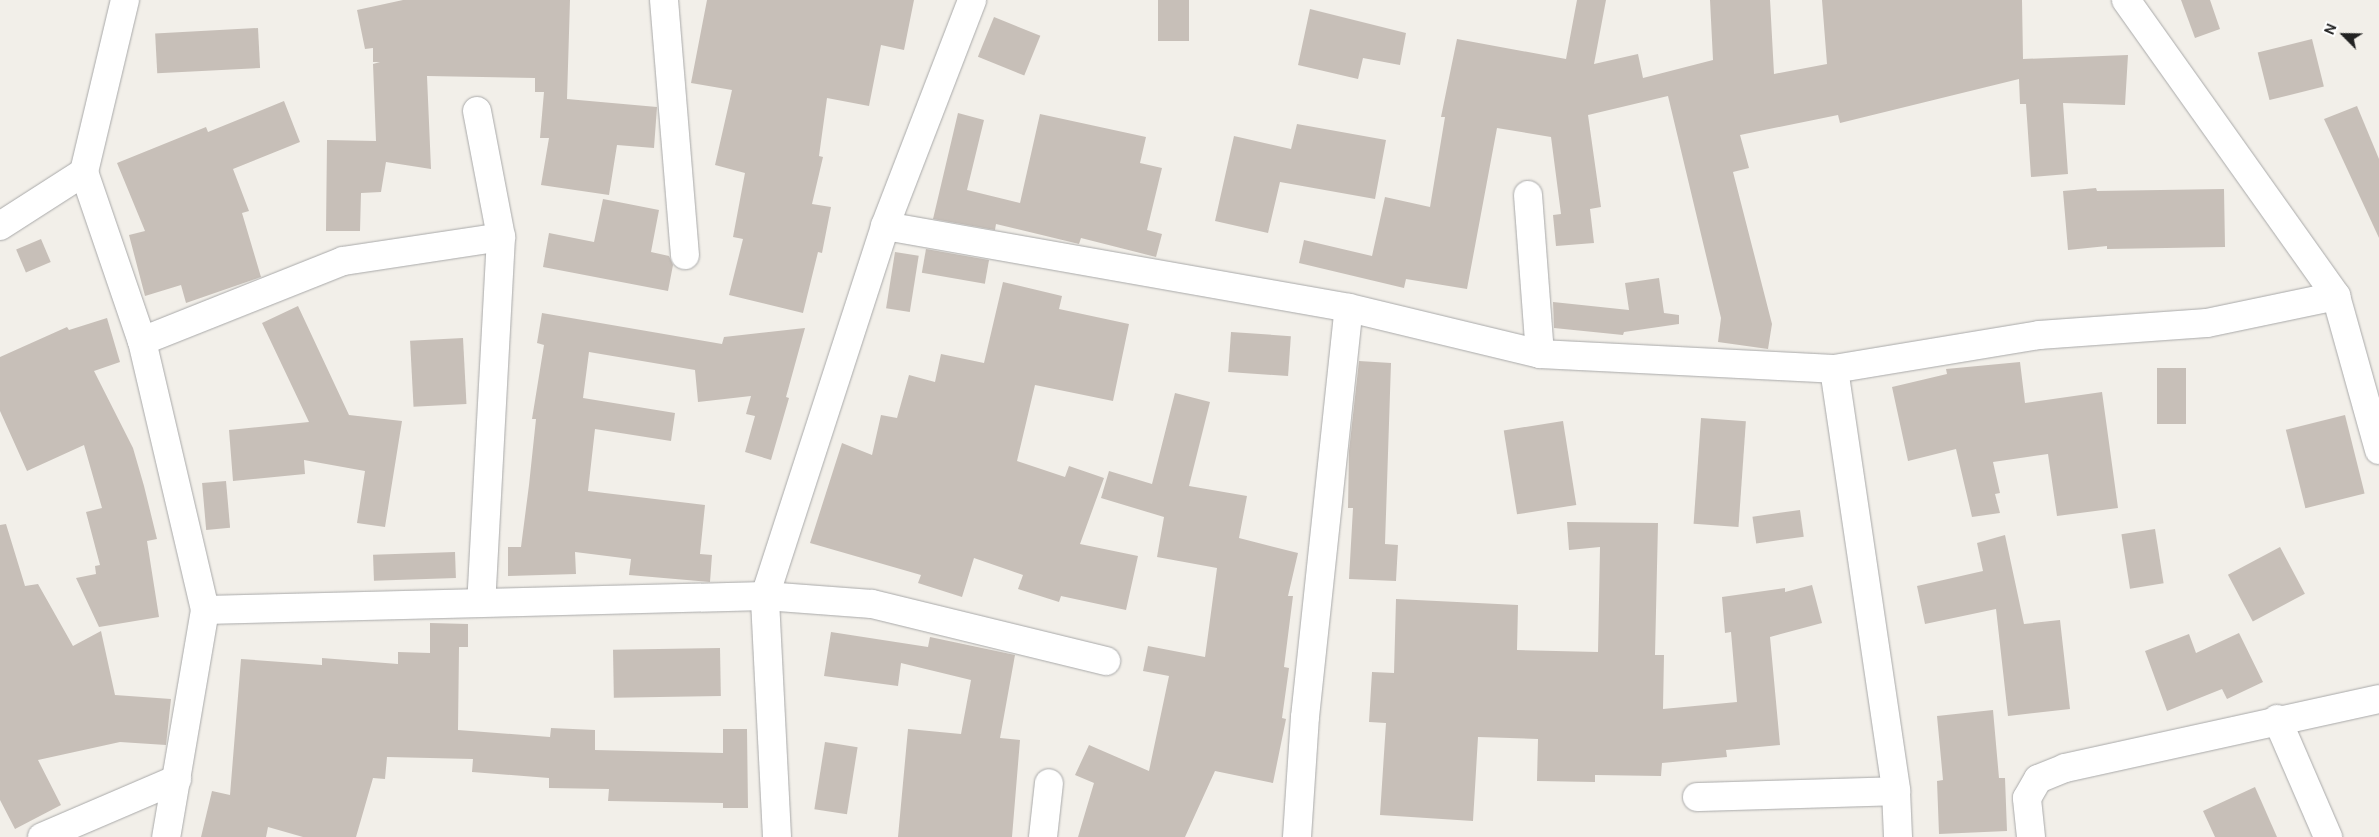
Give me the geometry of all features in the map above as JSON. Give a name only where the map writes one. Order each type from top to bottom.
[{"type":"street","points":[[125,0],[84,172],[142,342],[206,610],[166,837]]},
{"type":"street","points":[[664,0],[685,255]]},
{"type":"street","points":[[777,837],[765,596],[885,226],[972,0]]},
{"type":"street","points":[[2126,0],[2336,296],[2379,450]]},
{"type":"street","points":[[477,111],[501,237],[481,601]]},
{"type":"street","points":[[0,226],[84,172]]},
{"type":"street","points":[[1528,195],[1540,354]]},
{"type":"street","points":[[885,226],[1349,308],[1540,354],[1834,369],[2039,335],[2207,323],[2336,296]]},
{"type":"street","points":[[142,342],[343,261],[501,237]]},
{"type":"street","points":[[1297,837],[1306,717],[1349,308]]},
{"type":"street","points":[[1834,369],[1896,790],[1898,837]]},
{"type":"street","points":[[206,610],[481,601],[765,596],[872,604],[1106,661]]},
{"type":"street","points":[[2032,837],[2027,798],[2038,779],[2065,768],[2277,719],[2379,699]]},
{"type":"street","points":[[2277,719],[2328,837]]},
{"type":"street","points":[[42,837],[177,779]]},
{"type":"street","points":[[1043,837],[1049,783]]},
{"type":"street","points":[[1697,797],[1896,790]]},
{"type":"building","points":[[403,0],[570,0],[567,99],[657,107],[654,148],[617,145],[609,195],[541,185],[549,138],[540,138],[544,92],[535,92],[535,78],[427,76],[431,169],[386,162],[381,192],[361,193],[360,231],[326,231],[327,140],[376,141],[373,64],[380,62],[373,62],[373,48],[365,49],[357,10]]},
{"type":"building","points":[[707,0],[914,0],[904,50],[881,45],[869,106],[827,98],[819,156],[823,157],[812,204],[831,207],[822,253],[818,252],[803,313],[729,295],[743,239],[733,237],[745,173],[715,165],[732,90],[691,83]]},
{"type":"building","points":[[1158,0],[1189,0],[1189,41],[1158,41]]},
{"type":"building","points":[[1577,0],[1606,0],[1594,64],[1638,54],[1643,78],[1713,60],[1710,0],[1770,0],[1774,74],[1827,64],[1822,0],[2022,0],[2023,59],[2128,55],[2125,105],[2063,103],[2068,174],[2031,177],[2026,104],[2020,104],[2019,79],[1840,123],[1838,115],[1740,135],[1749,168],[1733,172],[1772,324],[1768,349],[1718,342],[1721,318],[1668,96],[1588,115],[1601,207],[1590,209],[1594,243],[1556,246],[1553,215],[1561,214],[1551,137],[1497,128],[1467,289],[1406,279],[1404,288],[1299,263],[1304,240],[1372,256],[1385,197],[1430,207],[1445,117],[1441,117],[1457,39],[1566,59]]},
{"type":"building","points":[[2181,0],[2210,0],[2220,29],[2195,38]]},
{"type":"building","points":[[1310,9],[1406,33],[1400,65],[1363,58],[1358,79],[1298,65]]},
{"type":"building","points":[[994,17],[1040,36],[1024,76],[978,57]]},
{"type":"building","points":[[258,28],[260,68],[157,73],[155,33]]},
{"type":"building","points":[[2312,39],[2324,87],[2270,100],[2258,53]]},
{"type":"building","points":[[284,101],[300,142],[233,169],[249,211],[242,213],[261,277],[186,303],[181,285],[145,296],[129,235],[145,231],[117,163],[206,127],[208,132]]},
{"type":"building","points":[[2357,106],[2379,159],[2379,238],[2324,119]]},
{"type":"building","points":[[958,113],[984,120],[967,190],[1020,203],[1040,114],[1146,137],[1140,163],[1162,168],[1147,230],[1162,234],[1156,257],[1081,238],[1079,244],[996,224],[995,230],[933,219]]},
{"type":"building","points":[[1297,124],[1386,140],[1375,199],[1280,182],[1268,233],[1215,221],[1234,136],[1291,149]]},
{"type":"building","points":[[2096,188],[2097,191],[2224,189],[2225,247],[2107,249],[2107,246],[2068,250],[2063,191]]},
{"type":"building","points":[[603,199],[659,210],[651,252],[669,256],[673,265],[668,291],[543,267],[549,233],[594,242]]},
{"type":"building","points":[[41,239],[51,262],[26,273],[16,250]]},
{"type":"building","points":[[926,249],[989,260],[985,284],[922,273]]},
{"type":"building","points":[[895,252],[919,256],[910,312],[886,308]]},
{"type":"building","points":[[1659,278],[1664,313],[1679,315],[1679,324],[1624,332],[1623,335],[1554,328],[1553,302],[1629,310],[1625,283]]},
{"type":"building","points":[[1003,282],[1062,296],[1059,309],[1129,324],[1113,401],[1035,385],[1017,461],[1065,477],[1069,466],[1104,478],[1080,544],[1138,556],[1126,610],[1061,596],[1059,602],[1018,589],[1023,575],[974,558],[962,597],[918,583],[921,575],[810,543],[842,443],[872,455],[881,415],[897,418],[909,375],[935,382],[941,354],[984,363]]},
{"type":"building","points":[[298,306],[349,415],[402,421],[385,527],[357,523],[365,471],[304,460],[305,474],[233,481],[229,430],[309,422],[262,323]]},
{"type":"building","points":[[542,313],[722,344],[724,337],[805,328],[786,397],[789,398],[771,460],[745,452],[755,416],[746,414],[751,396],[698,402],[695,370],[589,352],[583,398],[675,413],[671,441],[595,429],[588,491],[705,505],[700,554],[712,555],[710,582],[629,575],[631,559],[575,552],[576,574],[508,576],[508,547],[521,547],[536,419],[532,419],[544,345],[537,343]]},
{"type":"building","points":[[107,318],[120,362],[94,371],[133,448],[144,486],[157,539],[147,541],[159,617],[99,627],[76,578],[96,574],[95,566],[100,565],[86,512],[102,508],[84,445],[27,471],[0,411],[0,357],[67,327],[69,330]]},
{"type":"building","points":[[1231,332],[1291,336],[1288,376],[1228,372]]},
{"type":"building","points":[[463,338],[466,404],[414,407],[410,341]]},
{"type":"building","points":[[1359,361],[1391,363],[1385,544],[1398,545],[1396,581],[1349,579],[1353,508],[1348,508],[1349,451]]},
{"type":"building","points":[[2020,362],[2025,403],[2102,392],[2118,508],[2057,516],[2048,454],[1993,462],[2000,493],[1995,494],[2000,513],[1972,517],[1956,449],[1908,461],[1892,387],[1947,374],[1946,369]]},
{"type":"building","points":[[2157,368],[2186,368],[2186,424],[2157,424]]},
{"type":"building","points":[[1175,393],[1210,402],[1189,486],[1247,496],[1239,538],[1298,553],[1288,596],[1293,596],[1284,667],[1289,668],[1282,718],[1286,719],[1273,783],[1215,771],[1185,837],[1078,837],[1094,783],[1075,775],[1089,745],[1149,771],[1169,676],[1143,671],[1148,646],[1205,657],[1217,568],[1157,557],[1164,517],[1101,498],[1109,471],[1152,484]]},
{"type":"building","points":[[2345,415],[2365,494],[2305,508],[2286,430]]},
{"type":"building","points":[[1701,418],[1746,421],[1738,527],[1694,524]]},
{"type":"building","points":[[1563,421],[1576,505],[1517,514],[1504,430]]},
{"type":"building","points":[[226,481],[230,528],[206,530],[202,483]]},
{"type":"building","points":[[1800,510],[1804,537],[1756,543],[1752,517]]},
{"type":"building","points":[[1567,522],[1658,523],[1655,655],[1664,655],[1663,709],[1737,702],[1731,632],[1725,633],[1722,597],[1785,588],[1785,592],[1812,585],[1822,623],[1770,637],[1780,745],[1726,750],[1727,757],[1662,763],[1661,776],[1595,775],[1595,782],[1537,781],[1538,739],[1478,737],[1473,821],[1380,815],[1386,723],[1369,722],[1372,672],[1394,673],[1396,599],[1518,605],[1517,650],[1598,652],[1600,547],[1569,550]]},
{"type":"building","points":[[6,524],[25,586],[38,584],[73,646],[101,631],[115,695],[171,699],[166,745],[120,742],[38,760],[61,805],[15,829],[0,800],[0,525]]},
{"type":"building","points":[[2155,529],[2164,583],[2130,589],[2121,534]]},
{"type":"building","points":[[2005,535],[2024,624],[2060,620],[2070,709],[2008,716],[1996,609],[1925,624],[1917,586],[1983,571],[1977,543]]},
{"type":"building","points":[[2280,547],[2305,594],[2253,621],[2228,575]]},
{"type":"building","points":[[455,552],[456,578],[374,581],[373,555]]},
{"type":"building","points":[[430,623],[468,624],[468,647],[459,647],[458,730],[550,737],[551,728],[595,730],[595,750],[723,753],[723,729],[747,729],[748,808],[723,808],[723,803],[608,801],[609,789],[549,788],[549,778],[472,772],[473,759],[387,757],[385,779],[373,778],[356,837],[303,837],[268,827],[266,837],[201,837],[212,791],[230,795],[241,659],[322,665],[322,658],[398,664],[398,652],[430,653]]},
{"type":"building","points":[[831,632],[928,647],[930,637],[1015,655],[1000,738],[1020,740],[1012,837],[898,837],[908,729],[961,734],[971,680],[901,663],[898,686],[824,676]]},
{"type":"building","points":[[2239,633],[2263,682],[2227,699],[2222,689],[2167,711],[2145,651],[2189,634],[2196,653]]},
{"type":"building","points":[[720,648],[721,696],[614,698],[613,650]]},
{"type":"building","points":[[1993,710],[1999,778],[2005,778],[2007,831],[1939,834],[1937,781],[1943,780],[1937,716]]},
{"type":"building","points":[[825,742],[858,747],[847,814],[814,809]]},
{"type":"building","points":[[2255,787],[2277,837],[2215,837],[2203,811]]}]
